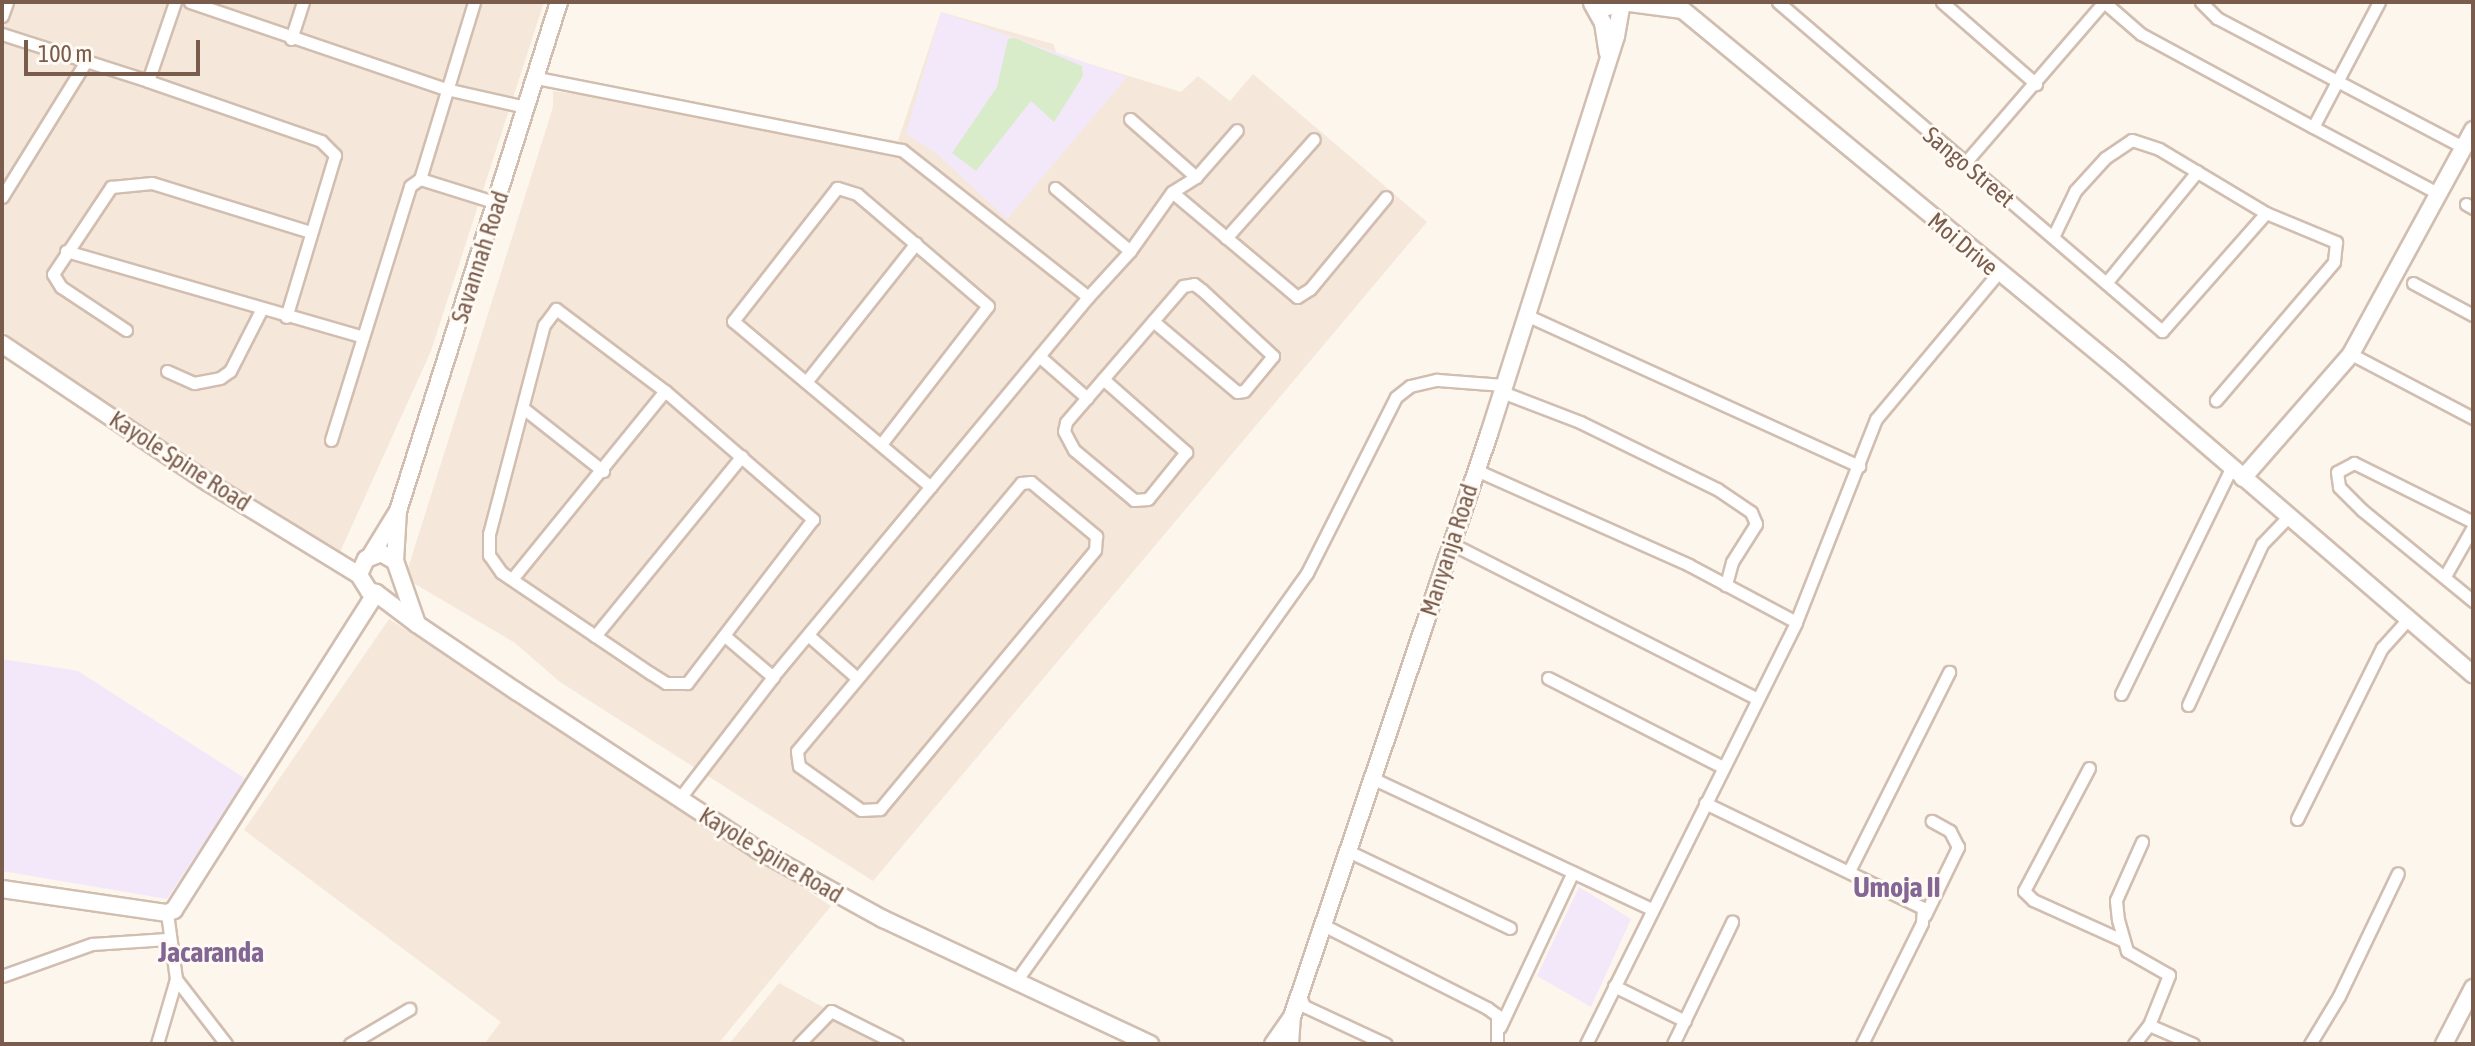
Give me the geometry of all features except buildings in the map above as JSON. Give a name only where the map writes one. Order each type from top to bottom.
[{"type":"main road","name":"Savannah Road","points":[[371,555],[398,511],[559,2]]},
{"type":"main road","points":[[1608,54],[1594,6],[1622,2],[1677,6]]},
{"type":"main road","name":"Manyanja Road","points":[[1290,1044],[1292,1017],[1350,852],[1503,388],[1618,29],[1622,2]]},
{"type":"main road","points":[[1618,29],[1653,5]]},
{"type":"main road","name":"Moi Drive","points":[[1677,6],[2237,473],[2406,621],[2473,675]]},
{"type":"main road","points":[[2237,473],[2351,354],[2473,130]]},
{"type":"main road","name":"Kayole Spine Road","points":[[2,344],[209,483],[359,575]]},
{"type":"main road","name":"Savannah Road","points":[[397,569],[398,511]]},
{"type":"main road","points":[[376,593],[364,587],[359,575],[371,555],[381,553],[397,569],[417,624]]},
{"type":"main road","points":[[2,889],[167,913],[183,903],[376,593],[393,587],[397,569]]},
{"type":"main road","name":"Kayole Spine Road","points":[[376,593],[417,624],[679,799],[832,892],[1150,1044]]},
{"type":"main road","points":[[2444,1044],[2473,988]]},
{"type":"main road","points":[[1273,1044],[1292,1017]]},
{"type":"street","points":[[2,16],[7,2]]},
{"type":"street","points":[[148,81],[175,2]]},
{"type":"street","points":[[190,2],[291,39],[446,89],[526,107]]},
{"type":"street","points":[[291,39],[303,2]]},
{"type":"street","name":"Sango Street","points":[[1778,2],[2162,331],[2266,213]]},
{"type":"street","points":[[1942,2],[2036,84]]},
{"type":"street","points":[[1964,164],[2104,2],[2141,34],[2437,193]]},
{"type":"street","points":[[2201,2],[2217,18],[2463,147]]},
{"type":"street","points":[[2313,127],[2379,2]]},
{"type":"street","points":[[331,440],[410,186],[420,179],[469,3]]},
{"type":"street","points":[[2,34],[148,81],[331,146],[333,167],[310,232],[286,317]]},
{"type":"street","points":[[2,197],[85,63]]},
{"type":"street","points":[[537,78],[902,150],[1088,297]]},
{"type":"street","points":[[1130,119],[1196,177]]},
{"type":"street","points":[[679,799],[773,677],[1088,297],[1130,251],[1172,192],[1196,177],[1237,130]]},
{"type":"street","points":[[1226,238],[1314,139]]},
{"type":"street","points":[[2053,237],[2066,203],[2121,144],[2140,140],[2266,213],[2336,242],[2334,262],[2216,400]]},
{"type":"street","points":[[2106,283],[2197,172]]},
{"type":"street","points":[[420,179],[497,203]]},
{"type":"street","points":[[126,330],[55,281],[55,266],[102,194],[121,183],[152,183],[310,232]]},
{"type":"street","points":[[882,443],[988,306],[849,188],[837,188],[736,311],[733,321],[931,487]]},
{"type":"street","points":[[1055,188],[1130,251]]},
{"type":"street","points":[[1172,192],[1297,297],[1310,289],[1386,197]]},
{"type":"street","points":[[806,382],[916,243]]},
{"type":"street","points":[[66,251],[260,312],[363,337]]},
{"type":"street","points":[[1586,1044],[1796,622],[1876,419],[1998,273]]},
{"type":"street","points":[[2413,283],[2473,315]]},
{"type":"street","points":[[1103,379],[1186,452],[1148,499],[1134,500],[1067,440],[1066,422],[1183,286],[1194,284],[1273,356],[1244,391],[1237,392],[1153,321]]},
{"type":"street","points":[[556,309],[665,391],[808,512],[814,524],[726,637],[687,683],[677,686],[595,636],[512,579],[493,563],[489,534],[544,325],[556,309]]},
{"type":"street","points":[[167,371],[194,383],[220,378],[230,371],[260,312]]},
{"type":"street","points":[[1526,315],[1859,466]]},
{"type":"street","points":[[2351,354],[2473,418]]},
{"type":"street","points":[[1039,356],[1087,398]]},
{"type":"street","points":[[1016,981],[1307,573],[1396,397],[1410,386],[1437,380],[1503,388],[1717,489],[1751,512],[1756,524],[1732,562],[1726,585]]},
{"type":"street","points":[[512,579],[603,471],[665,391]]},
{"type":"street","points":[[523,408],[603,471]]},
{"type":"street","points":[[595,636],[742,456]]},
{"type":"street","points":[[2445,576],[2473,524],[2354,463],[2337,472],[2339,487],[2362,510],[2430,569],[2445,576],[2473,601]]},
{"type":"street","points":[[1476,470],[1726,585],[1796,622]]},
{"type":"street","points":[[2121,694],[2237,473]]},
{"type":"street","points":[[1021,483],[1039,486],[1096,536],[1095,550],[880,809],[872,811],[861,810],[795,758],[857,678],[1021,483]]},
{"type":"street","points":[[2188,705],[2262,544],[2288,517]]},
{"type":"street","points":[[1460,548],[1757,699]]},
{"type":"street","points":[[2297,819],[2382,648],[2406,621]]},
{"type":"street","points":[[808,635],[857,678]]},
{"type":"street","points":[[726,637],[773,677]]},
{"type":"street","points":[[1849,871],[1949,672]]},
{"type":"street","points":[[1548,678],[1723,767]]},
{"type":"street","points":[[2089,768],[2024,891],[2033,900],[2122,940]]},
{"type":"street","points":[[1374,779],[1652,909]]},
{"type":"street","points":[[1705,803],[1918,903],[1925,915]]},
{"type":"street","points":[[1862,1044],[1958,847],[1950,831],[1932,821]]},
{"type":"street","points":[[2134,1044],[2149,1025],[2169,975],[2127,951],[2122,940],[2116,900],[2142,842]]},
{"type":"street","points":[[1350,852],[1510,928]]},
{"type":"street","points":[[1496,1040],[1573,872]]},
{"type":"street","points":[[2310,1044],[2339,996],[2398,873]]},
{"type":"street","points":[[167,913],[167,939],[176,979],[226,1044]]},
{"type":"street","points":[[1673,1044],[1732,922]]},
{"type":"street","points":[[1325,926],[1487,1008],[1497,1015],[1496,1040]]},
{"type":"street","points":[[2,976],[92,944],[167,939]]},
{"type":"street","points":[[157,1044],[176,979]]},
{"type":"street","points":[[1614,986],[1685,1021]]},
{"type":"street","points":[[1300,996],[1304,1006],[1386,1044]]},
{"type":"street","points":[[350,1044],[409,1009]]},
{"type":"street","points":[[799,1044],[831,1011],[897,1044]]},
{"type":"street","points":[[2149,1025],[2193,1044]]},
{"type":"shaded area","points":[[2,2],[544,2],[431,351],[340,552],[317,549],[2,331]]},
{"type":"shaded area","points":[[941,12],[1053,44],[1057,54],[1181,92],[1198,76],[1230,101],[1253,74],[1427,222],[873,881],[560,682],[515,643],[405,578],[553,107],[553,91],[898,141]]},
{"type":"shaded area","points":[[941,12],[1127,77],[1007,219],[936,153],[906,134]]},
{"type":"shaded area","points":[[389,619],[831,906],[718,1044],[484,1044],[501,1022],[244,830]]},
{"type":"shaded area","points":[[2,659],[78,671],[246,779],[167,899],[2,871]]},
{"type":"shaded area","points":[[1579,887],[1631,919],[1591,1007],[1537,976]]},
{"type":"shaded area","points":[[779,983],[890,1044],[729,1044]]},
{"type":"green space","points":[[1015,38],[1082,66],[1083,76],[1054,122],[1031,101],[976,171],[952,153],[997,87],[1008,39]]},
{"type":"district","name":"Umoja II","points":[[1897,887]]},
{"type":"district","name":"Jacaranda","points":[[211,952]]}]
